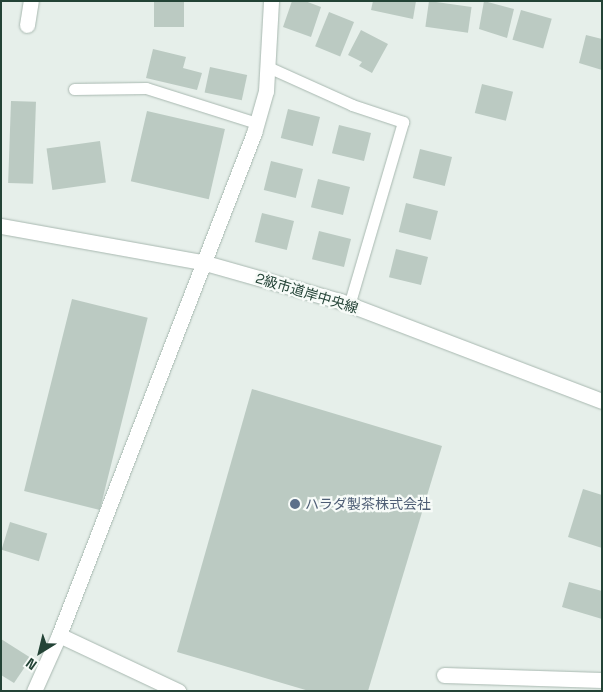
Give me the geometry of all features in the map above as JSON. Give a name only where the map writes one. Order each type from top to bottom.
[{"type":"street","points":[[27,26],[31,1]]},
{"type":"street","points":[[34,691],[59,635],[257,123],[266,91],[271,1]]},
{"type":"street","name":"2級市道岸中央線","points":[[1,226],[202,262],[350,304],[602,401]]},
{"type":"street","points":[[59,635],[178,691]]},
{"type":"street","points":[[444,675],[602,680]]},
{"type":"lane","points":[[268,67],[352,105],[403,122],[350,304]]},
{"type":"lane","points":[[74,89],[146,88],[257,123]]},
{"type":"building","points":[[154,1],[184,1],[184,27],[154,27]]},
{"type":"building","points":[[292,1],[305,1],[321,7],[311,37],[283,27]]},
{"type":"building","points":[[373,1],[416,1],[413,19],[371,10]]},
{"type":"building","points":[[429,1],[472,7],[468,33],[425,27]]},
{"type":"building","points":[[484,1],[514,9],[507,38],[479,29]]},
{"type":"building","points":[[521,10],[552,19],[543,49],[512,40]]},
{"type":"building","points":[[329,12],[354,22],[340,56],[315,46]]},
{"type":"building","points":[[361,30],[388,44],[372,73],[359,66],[362,62],[348,55]]},
{"type":"building","points":[[586,35],[602,39],[602,70],[579,63]]},
{"type":"building","points":[[153,49],[186,57],[183,68],[202,73],[197,90],[146,78]]},
{"type":"building","points":[[210,67],[247,75],[242,100],[205,92]]},
{"type":"building","points":[[482,84],[513,92],[506,121],[475,113]]},
{"type":"building","points":[[11,101],[36,102],[33,184],[8,183]]},
{"type":"building","points":[[288,109],[320,117],[313,146],[281,138]]},
{"type":"building","points":[[147,111],[225,129],[209,199],[131,181]]},
{"type":"building","points":[[339,125],[371,133],[364,161],[332,153]]},
{"type":"building","points":[[100,141],[106,183],[52,190],[47,149]]},
{"type":"building","points":[[420,149],[452,157],[445,186],[413,178]]},
{"type":"building","points":[[271,161],[303,169],[296,198],[264,190]]},
{"type":"building","points":[[318,179],[350,187],[343,215],[311,207]]},
{"type":"building","points":[[406,203],[438,211],[431,240],[399,232]]},
{"type":"building","points":[[262,213],[294,221],[287,250],[255,242]]},
{"type":"building","points":[[319,231],[351,239],[344,267],[312,259]]},
{"type":"building","points":[[396,249],[428,257],[421,285],[389,277]]},
{"type":"building","points":[[72,299],[148,318],[100,510],[24,491]]},
{"type":"building","points":[[252,389],[442,446],[368,691],[309,691],[177,652]]},
{"type":"building","points":[[583,489],[602,495],[602,548],[568,537]]},
{"type":"building","points":[[10,522],[47,533],[39,561],[2,550]]},
{"type":"building","points":[[569,582],[602,591],[602,619],[562,607]]},
{"type":"building","points":[[1,639],[31,658],[14,683],[1,675]]},
{"type":"place","name":"ハラダ製茶株式会社","points":[[295,504]]}]
